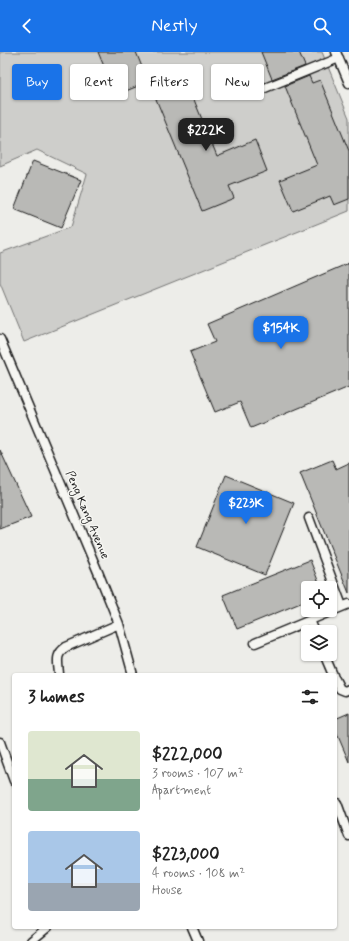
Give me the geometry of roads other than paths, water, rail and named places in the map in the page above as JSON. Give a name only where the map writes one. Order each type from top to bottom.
[{"type":"lane","points":[[264,88],[338,55],[349,83]]},
{"type":"lane","name":"Peng Kang Avenue","points":[[0,339],[119,624],[132,673]]},
{"type":"lane","points":[[255,643],[346,605],[309,518]]},
{"type":"lane","points":[[310,620],[312,625]]},
{"type":"lane","points":[[59,673],[58,658],[60,652],[119,624]]},
{"type":"lane","points":[[327,661],[332,673]]},
{"type":"lane","points":[[337,683],[340,689],[345,691],[349,689]]},
{"type":"lane","points":[[0,742],[12,775]]},
{"type":"lane","points":[[338,803],[349,836]]},
{"type":"lane","points":[[31,941],[46,929]]},
{"type":"lane","points":[[193,929],[198,941]]}]
